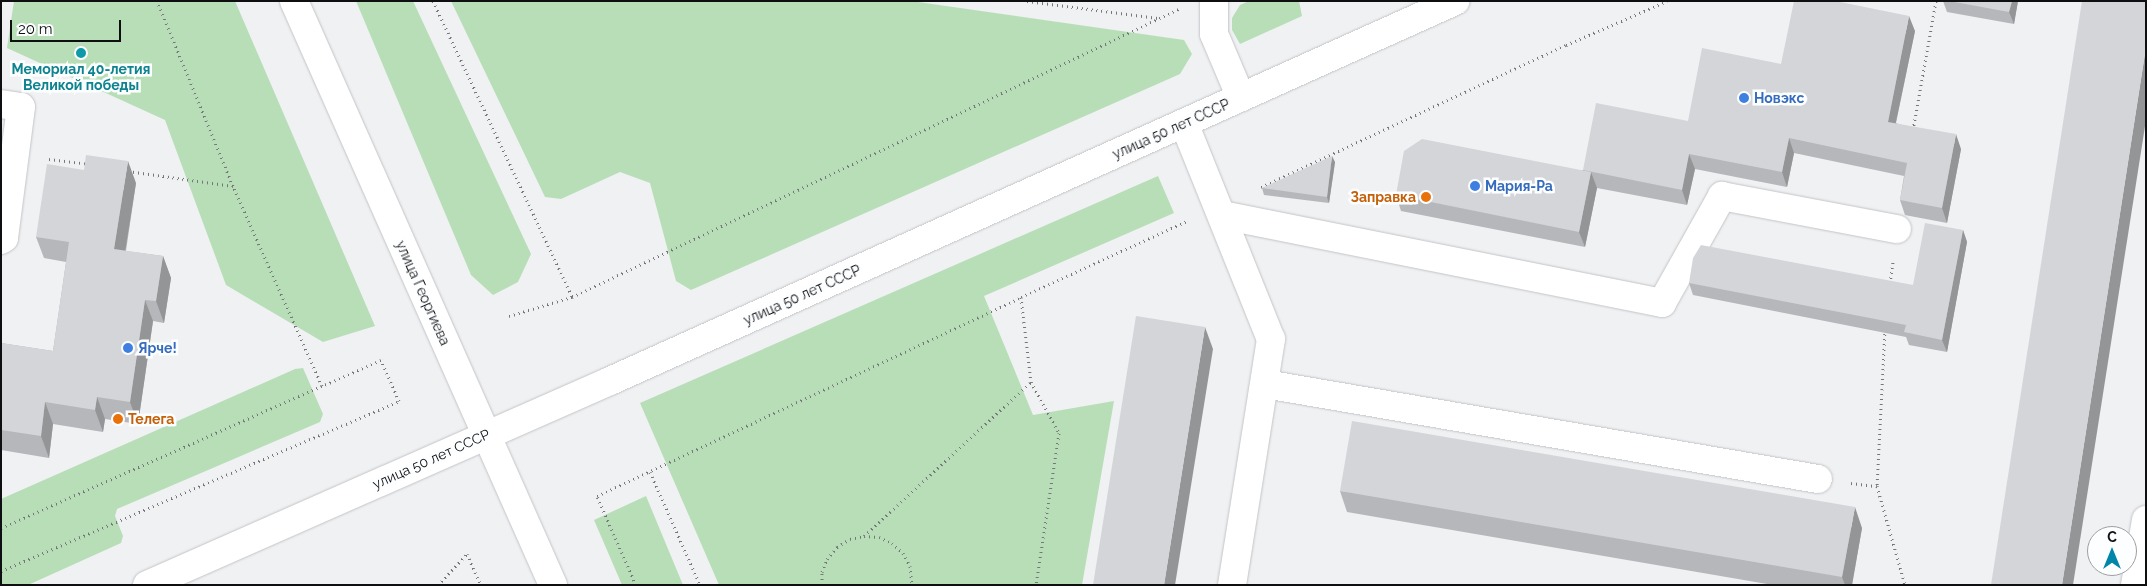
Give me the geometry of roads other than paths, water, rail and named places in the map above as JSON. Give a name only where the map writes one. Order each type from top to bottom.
[{"type":"street","name":"улица Георгиева","points":[[294,1],[553,585]]},
{"type":"street","name":"улица 50 лет СССР","points":[[147,585],[1455,1]]},
{"type":"street","points":[[1202,3],[1241,98]]},
{"type":"street","points":[[1,104],[21,108],[4,238],[1,240]]},
{"type":"street","points":[[1184,123],[1271,339],[1232,585]]},
{"type":"street","points":[[1220,211],[1662,303],[1722,196],[1896,229]]},
{"type":"street","points":[[1265,384],[1818,479]]},
{"type":"street","points":[[2135,585],[2146,520]]},
{"type":"place","name":"Мемориал 40-летия Великой победы","points":[[81,53]]},
{"type":"place","name":"Новэкс","points":[[1744,98]]},
{"type":"place","name":"Мария-Ра","points":[[1475,186]]},
{"type":"place","name":"Заправка","points":[[1426,197]]},
{"type":"place","name":"Ярче!","points":[[128,348]]},
{"type":"place","name":"Телега","points":[[118,419]]}]
